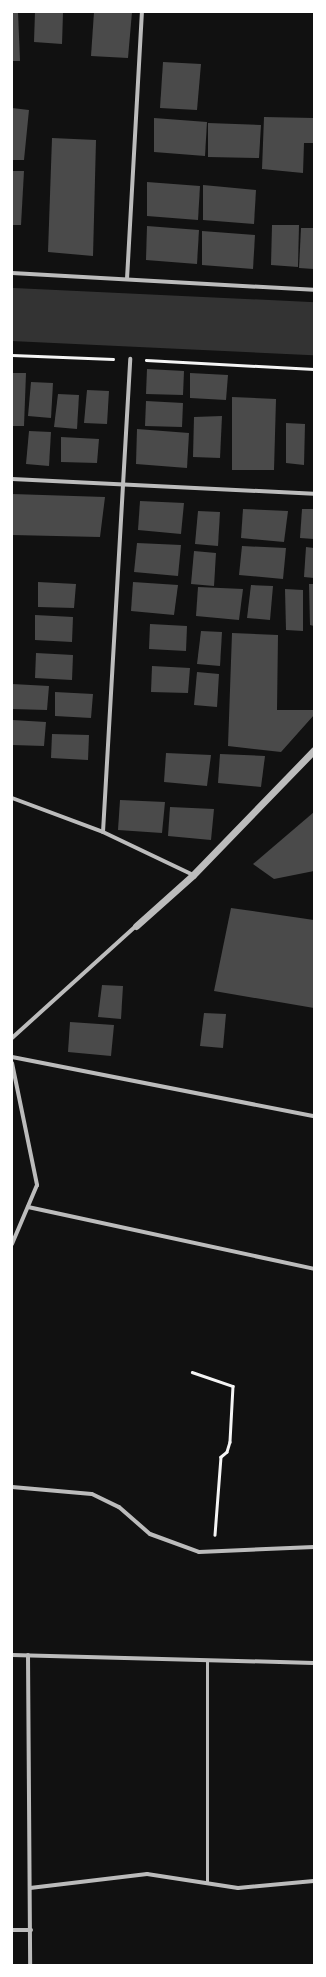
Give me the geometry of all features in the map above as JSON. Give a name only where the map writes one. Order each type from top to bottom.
[{"type":"street","points":[[127,279],[142,12]]},
{"type":"street","points":[[12,273],[314,290]]},
{"type":"street","points":[[103,832],[130,359]]},
{"type":"street","points":[[12,479],[314,494]]},
{"type":"street","points":[[12,1038],[193,875],[314,750]]},
{"type":"street","points":[[12,798],[103,832],[193,875]]},
{"type":"street","points":[[12,1057],[314,1116]]},
{"type":"street","points":[[12,1063],[37,1185],[12,1244]]},
{"type":"street","points":[[28,1207],[314,1269]]},
{"type":"street","points":[[12,1487],[92,1494],[119,1507],[150,1534],[199,1552],[314,1547]]},
{"type":"street","points":[[12,1655],[314,1663]]},
{"type":"street","points":[[28,1655],[31,1930],[30,1965]]},
{"type":"street","points":[[30,1888],[147,1874],[238,1888],[314,1881]]},
{"type":"street","points":[[12,1930],[31,1930]]},
{"type":"lane","points":[[207,1884],[208,1660]]},
{"type":"path","points":[[12,355],[130,359],[314,369]]},
{"type":"path","points":[[192,1372],[233,1386],[230,1442],[227,1452],[221,1457],[214,1551]]},
{"type":"building","points":[[12,12],[18,12],[20,61],[12,61]]},
{"type":"building","points":[[35,12],[63,12],[62,44],[34,42]]},
{"type":"building","points":[[94,12],[132,12],[128,58],[91,56]]},
{"type":"building","points":[[163,62],[201,64],[197,110],[160,108]]},
{"type":"building","points":[[12,108],[29,110],[24,160],[12,160]]},
{"type":"building","points":[[264,117],[314,118],[314,143],[304,143],[303,173],[262,169]]},
{"type":"building","points":[[154,118],[207,122],[205,156],[154,152]]},
{"type":"building","points":[[208,123],[261,125],[259,158],[208,157]]},
{"type":"building","points":[[52,138],[96,140],[93,256],[48,252]]},
{"type":"building","points":[[12,171],[24,171],[21,225],[12,225]]},
{"type":"building","points":[[147,182],[200,186],[198,220],[147,216]]},
{"type":"building","points":[[203,185],[256,190],[254,224],[203,220]]},
{"type":"building","points":[[272,225],[299,225],[298,267],[271,265]]},
{"type":"building","points":[[147,226],[199,230],[197,264],[146,260]]},
{"type":"building","points":[[301,228],[314,228],[314,269],[299,268]]},
{"type":"building","points":[[202,231],[255,235],[253,269],[202,265]]},
{"type":"building","points":[[147,369],[184,371],[183,395],[146,394]]},
{"type":"building","points":[[12,373],[26,373],[24,426],[12,426]]},
{"type":"building","points":[[190,373],[228,375],[226,400],[190,398]]},
{"type":"building","points":[[31,382],[53,383],[51,418],[28,416]]},
{"type":"building","points":[[87,390],[109,391],[107,424],[84,423]]},
{"type":"building","points":[[58,394],[79,395],[77,429],[54,427]]},
{"type":"building","points":[[232,397],[276,399],[274,470],[232,470]]},
{"type":"building","points":[[146,401],[183,403],[182,427],[145,426]]},
{"type":"building","points":[[222,416],[220,458],[193,457],[194,417]]},
{"type":"building","points":[[286,423],[305,424],[304,465],[286,463]]},
{"type":"building","points":[[137,429],[189,433],[187,468],[136,464]]},
{"type":"building","points":[[29,431],[51,432],[49,466],[26,464]]},
{"type":"building","points":[[61,437],[99,439],[97,463],[61,462]]},
{"type":"building","points":[[12,494],[105,497],[100,537],[12,535]]},
{"type":"building","points":[[140,501],[184,503],[181,534],[138,530]]},
{"type":"building","points":[[243,509],[288,511],[284,542],[241,538]]},
{"type":"building","points":[[302,509],[314,509],[314,539],[300,538]]},
{"type":"building","points":[[198,511],[220,512],[218,546],[195,544]]},
{"type":"building","points":[[137,543],[181,545],[178,576],[134,572]]},
{"type":"building","points":[[242,546],[286,548],[283,579],[239,575]]},
{"type":"building","points":[[306,547],[314,548],[314,578],[304,577]]},
{"type":"building","points":[[194,551],[216,553],[214,586],[191,584]]},
{"type":"building","points":[[38,582],[76,584],[74,608],[38,607]]},
{"type":"building","points":[[133,582],[178,585],[174,615],[131,611]]},
{"type":"building","points":[[309,584],[314,584],[314,626],[310,625]]},
{"type":"building","points":[[251,585],[273,586],[270,620],[247,618]]},
{"type":"building","points":[[198,587],[243,589],[239,620],[196,616]]},
{"type":"building","points":[[285,589],[303,590],[303,631],[286,630]]},
{"type":"building","points":[[35,615],[73,617],[72,642],[35,640]]},
{"type":"building","points":[[150,624],[187,626],[186,651],[149,649]]},
{"type":"building","points":[[201,631],[222,632],[220,666],[197,664]]},
{"type":"building","points":[[232,633],[278,635],[277,710],[314,710],[314,715],[281,752],[228,746]]},
{"type":"building","points":[[36,653],[73,655],[72,680],[35,678]]},
{"type":"building","points":[[152,666],[190,668],[188,693],[151,692]]},
{"type":"building","points":[[197,672],[219,674],[217,707],[194,705]]},
{"type":"building","points":[[12,684],[49,686],[47,710],[12,709]]},
{"type":"building","points":[[55,692],[93,694],[91,718],[55,716]]},
{"type":"building","points":[[12,720],[46,722],[44,746],[12,745]]},
{"type":"building","points":[[52,734],[89,735],[88,760],[51,758]]},
{"type":"building","points":[[166,753],[211,755],[207,786],[164,782]]},
{"type":"building","points":[[220,754],[265,756],[261,787],[218,783]]},
{"type":"building","points":[[120,800],[165,802],[162,833],[118,830]]},
{"type":"building","points":[[170,807],[214,809],[211,840],[168,836]]},
{"type":"building","points":[[314,812],[314,871],[274,879],[253,864]]},
{"type":"building","points":[[231,908],[314,920],[314,1008],[214,991]]},
{"type":"building","points":[[102,985],[123,986],[121,1019],[98,1017]]},
{"type":"building","points":[[204,1013],[226,1014],[223,1048],[200,1046]]},
{"type":"building","points":[[70,1022],[114,1025],[111,1056],[68,1052]]},
{"type":"waterway","points":[[12,314],[314,328]]}]
